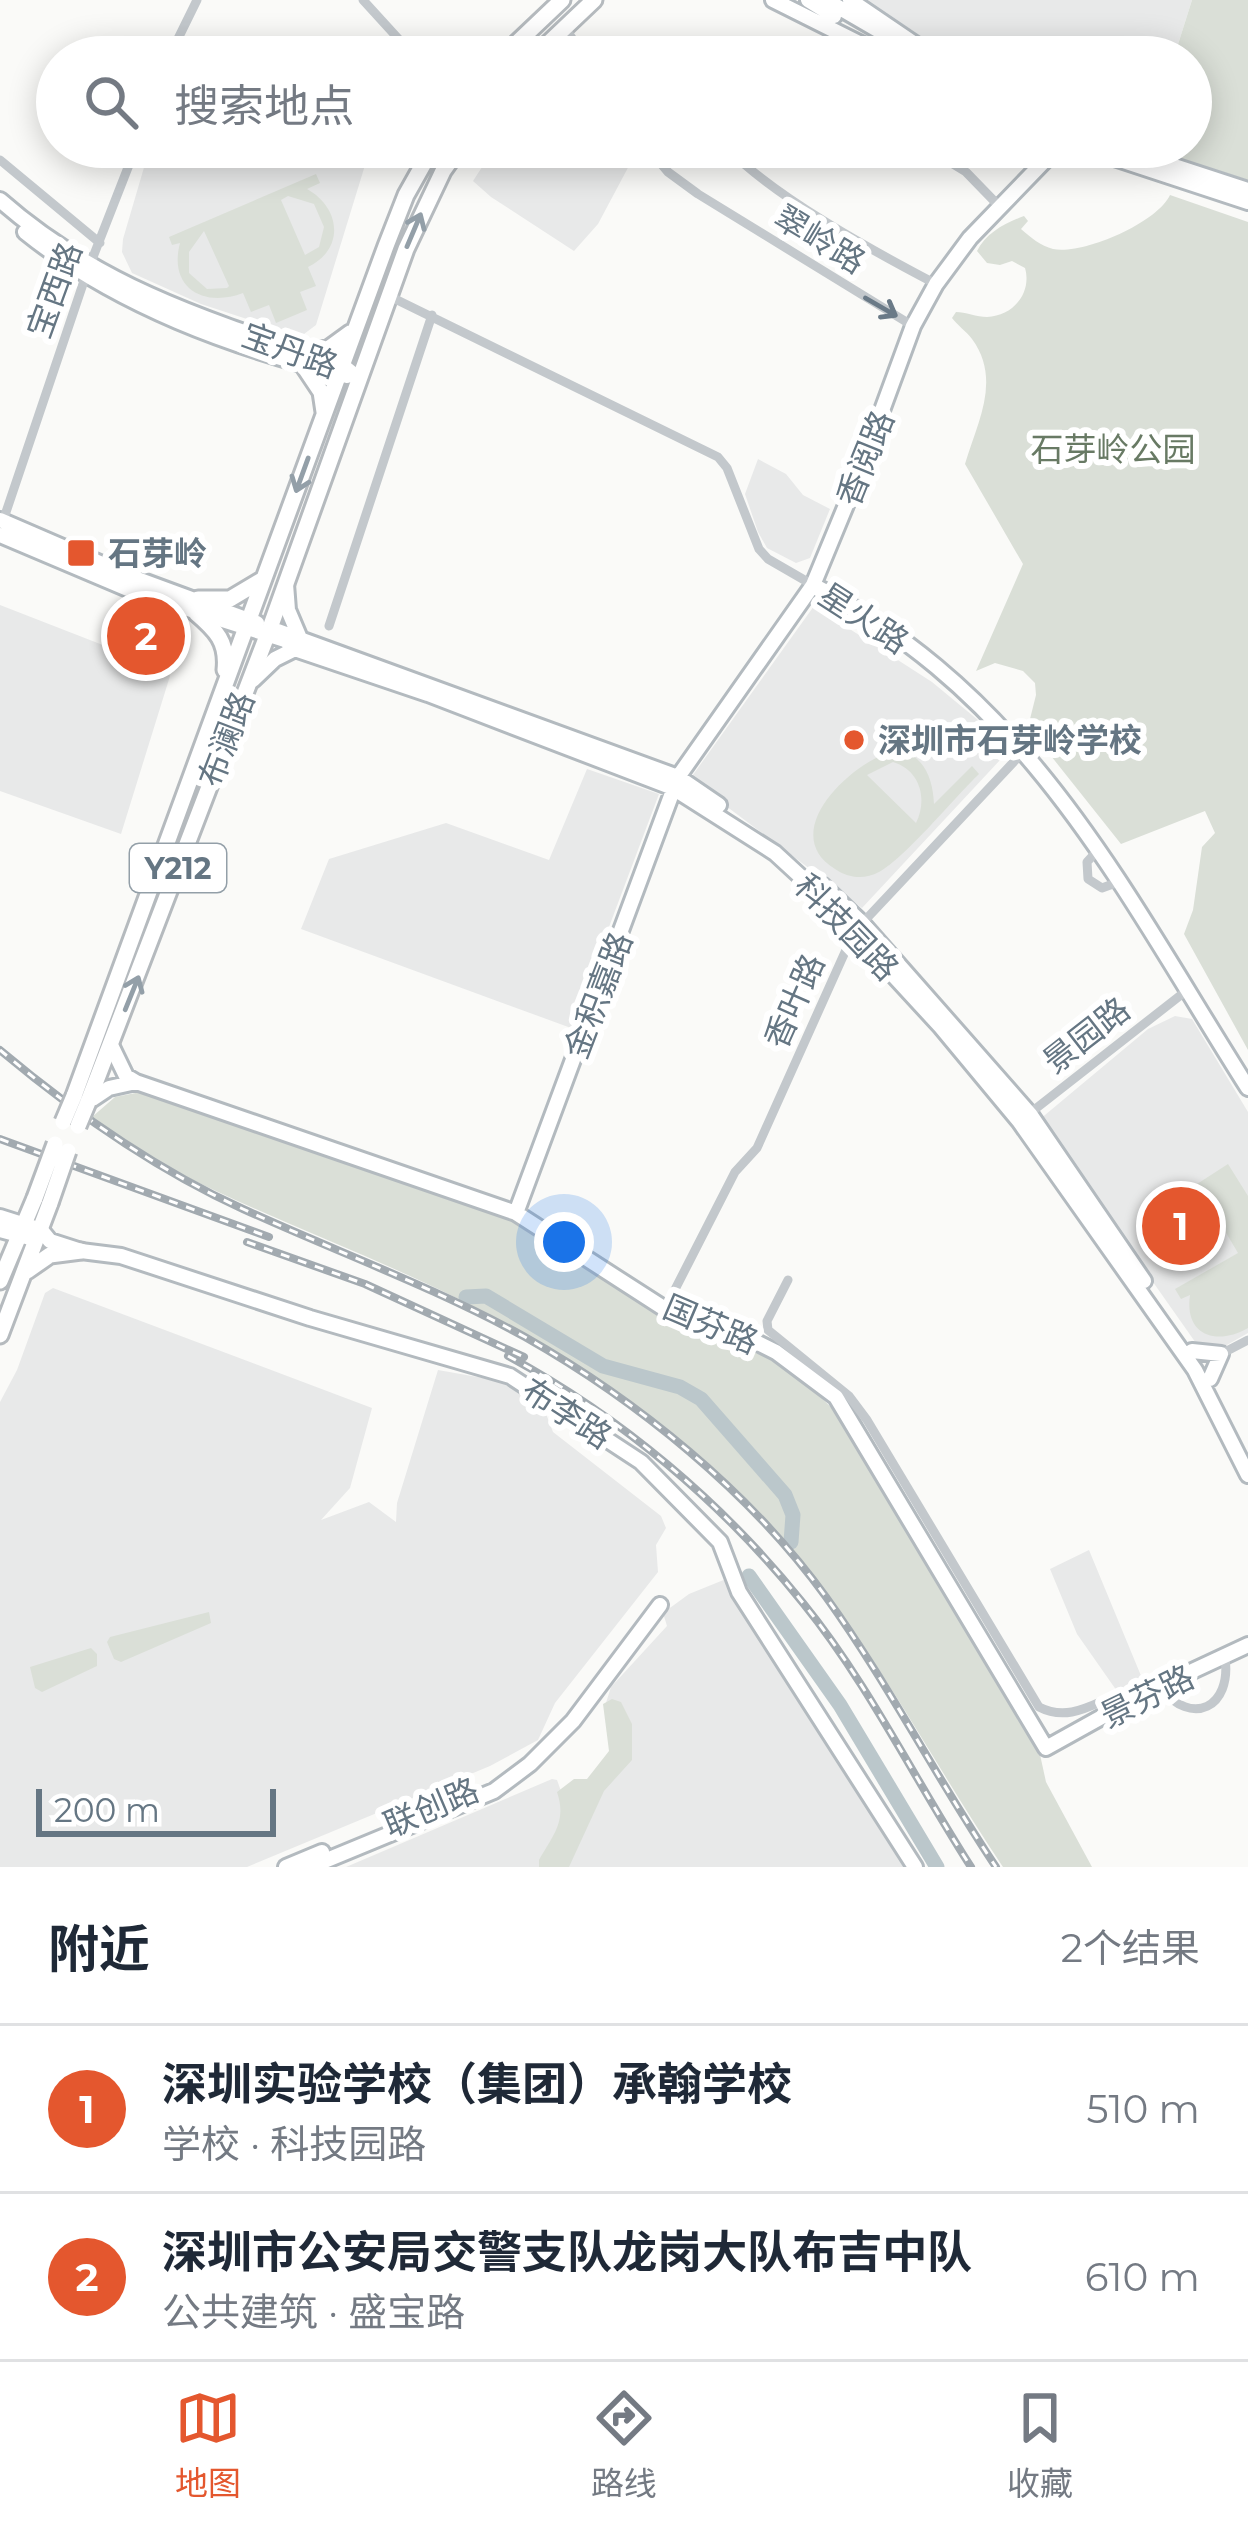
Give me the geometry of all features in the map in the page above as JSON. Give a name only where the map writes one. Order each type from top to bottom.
[{"type":"main road","points":[[524,36],[562,0]]},
{"type":"main road","points":[[556,36],[594,0]]},
{"type":"main road","name":"布澜路","points":[[0,1335],[26,1273],[42,1200],[247,624],[370,289],[406,196],[422,168]]},
{"type":"main road","name":"布澜路","points":[[81,1099],[111,1045],[269,631],[389,296],[422,212],[448,168]]},
{"type":"main road","points":[[324,415],[322,392],[303,357],[339,343],[356,326]]},
{"type":"main road","points":[[222,696],[224,643],[197,606],[230,599],[264,578]]},
{"type":"main road","points":[[231,670],[248,683]]},
{"type":"main road","name":"布澜路","points":[[2,1277],[34,1234]]},
{"type":"main road","points":[[26,1273],[44,1257],[81,1251]]},
{"type":"street","points":[[179,36],[197,0]]},
{"type":"street","points":[[363,0],[396,36]]},
{"type":"street","points":[[773,0],[845,36]]},
{"type":"street","points":[[808,0],[877,36]]},
{"type":"street","points":[[826,0],[874,36]]},
{"type":"street","points":[[850,0],[903,36]]},
{"type":"street","points":[[565,28],[571,36]]},
{"type":"street","points":[[0,160],[100,243]]},
{"type":"street","name":"宝西路","points":[[1,525],[128,168]]},
{"type":"street","name":"翠岭路","points":[[665,168],[713,205],[914,326]]},
{"type":"street","points":[[749,168],[833,225],[936,284]]},
{"type":"street","points":[[960,168],[999,206]]},
{"type":"street","name":"香阅路","points":[[676,782],[813,585],[914,326],[936,284],[999,206],[1037,168]]},
{"type":"street","points":[[1145,168],[1248,202]]},
{"type":"street","points":[[1180,168],[1248,190]]},
{"type":"street","name":"宝丹路","points":[[0,200],[88,270]]},
{"type":"street","name":"宝丹路","points":[[0,212],[88,270],[358,378]]},
{"type":"street","name":"星火路","points":[[370,289],[718,457],[727,468],[759,549],[768,559],[883,628],[956,682],[1023,752],[1100,848],[1248,1088]]},
{"type":"street","points":[[328,626],[432,315]]},
{"type":"street","name":"科技园路","points":[[1,525],[135,592],[197,606],[269,631],[428,694],[676,782],[775,853],[858,928],[1024,1117],[1192,1351],[1248,1455]]},
{"type":"street","points":[[248,683],[297,642],[285,578]]},
{"type":"street","name":"香叶路","points":[[665,1309],[735,1172],[757,1148],[858,928],[1023,752]]},
{"type":"street","name":"金积嘉路","points":[[516,1213],[676,782]]},
{"type":"street","points":[[1100,848],[1087,862],[1088,879],[1102,888],[1121,881]]},
{"type":"street","name":"景园路","points":[[1024,1117],[1186,991]]},
{"type":"street","points":[[111,1045],[126,1076],[136,1082]]},
{"type":"street","points":[[81,1099],[136,1082]]},
{"type":"street","name":"国芬路","points":[[136,1082],[516,1213],[665,1309],[776,1352],[836,1397],[1046,1748]]},
{"type":"street","name":"科技园路","points":[[1024,1117],[1195,1370],[1248,1474]]},
{"type":"street","points":[[0,1217],[34,1234]]},
{"type":"street","points":[[0,1230],[34,1234]]},
{"type":"street","name":"布李路","points":[[34,1234],[81,1251],[122,1256],[310,1318],[495,1370],[641,1462],[720,1542],[740,1592],[915,1867]]},
{"type":"street","points":[[0,1252],[2,1277]]},
{"type":"street","points":[[788,1280],[767,1321],[768,1330],[849,1396],[867,1420],[1039,1707],[1051,1714],[1070,1714],[1114,1696]]},
{"type":"street","points":[[1192,1351],[1221,1354],[1248,1340]]},
{"type":"street","points":[[1210,1379],[1221,1354]]},
{"type":"street","name":"联创路","points":[[310,1867],[494,1791],[550,1747],[660,1605]]},
{"type":"street","name":"景芬路","points":[[1046,1748],[1248,1645]]},
{"type":"street","points":[[1160,1687],[1180,1706],[1202,1708],[1213,1703],[1226,1685],[1225,1658]]},
{"type":"street","name":"联创路","points":[[286,1867],[510,1776]]},
{"type":"shaded area","points":[[868,0],[1192,0],[1181,36],[920,36]]},
{"type":"shaded area","points":[[144,168],[364,168],[316,325],[304,334],[201,304],[132,273],[122,252]]},
{"type":"shaded area","points":[[481,168],[628,168],[598,224],[574,251],[473,181]]},
{"type":"shaded area","points":[[758,459],[786,474],[803,495],[830,509],[810,558],[796,563],[767,548],[758,532],[745,494]]},
{"type":"shaded area","points":[[0,605],[167,670],[170,676],[121,834],[0,791]]},
{"type":"shaded area","name":"深圳市石芽岭学校","points":[[814,606],[932,682],[978,720],[1001,759],[862,908],[690,779]]},
{"type":"shaded area","points":[[587,769],[659,794],[571,1028],[301,929],[329,859],[446,823],[549,860]]},
{"type":"shaded area","points":[[1175,1016],[1192,1019],[1248,1112],[1248,1333],[1218,1350],[1198,1346],[1039,1120],[1148,1029]]},
{"type":"shaded area","points":[[53,1288],[372,1408],[350,1488],[321,1520],[369,1502],[396,1522],[397,1503],[438,1370],[511,1383],[543,1406],[553,1432],[661,1516],[666,1528],[656,1545],[658,1572],[555,1703],[538,1740],[490,1766],[247,1867],[0,1867],[0,1402],[45,1293]]},
{"type":"shaded area","points":[[1089,1550],[1144,1683],[1119,1694],[1077,1634],[1050,1569]]},
{"type":"shaded area","points":[[726,1579],[905,1867],[556,1867],[616,1765],[605,1706],[611,1687],[667,1626],[663,1613],[689,1594]]},
{"type":"shaded area","points":[[557,1780],[566,1805],[566,1818],[544,1867],[346,1867]]},
{"type":"green space","points":[[1192,0],[1248,0],[1248,180],[1211,168],[1212,36],[1181,36]]},
{"type":"green space","points":[[316,174],[320,183],[307,189],[327,207],[334,228],[328,250],[308,267],[316,286],[300,292],[307,310],[276,323],[269,305],[251,312],[243,293],[215,298],[192,290],[179,272],[180,243],[172,245],[169,237]],"holes":[[[288,196],[314,204],[324,227],[319,247],[305,255],[281,200]],[[204,231],[229,286],[227,288],[207,289],[189,273],[189,252]]]},
{"type":"green space","name":"石芽岭公园","points":[[1170,195],[1248,222],[1248,1050],[1184,934],[1193,910],[1202,847],[1215,833],[1205,811],[1121,844],[1028,727],[1035,683],[1023,671],[995,663],[976,671],[1023,564],[965,464],[984,401],[985,370],[972,339],[952,318],[956,312],[997,316],[1019,301],[1026,286],[1025,268],[1012,261],[987,263],[977,251],[997,229],[1024,216],[1028,221],[1021,229],[1049,248],[1066,250],[1100,242],[1150,216]]},
{"type":"green space","points":[[897,750],[920,762],[932,786],[934,804],[972,766],[979,774],[890,865],[868,876],[851,876],[819,854],[813,836],[817,817],[843,782]],"holes":[[[893,762],[919,786],[916,823],[867,775]]]},
{"type":"green space","points":[[146,1091],[507,1215],[657,1314],[789,1366],[849,1425],[1039,1750],[1046,1782],[1092,1867],[1003,1867],[862,1644],[823,1591],[740,1496],[694,1454],[595,1378],[484,1312],[187,1177],[92,1123],[92,1117],[115,1097]]},
{"type":"green space","points":[[1228,1164],[1248,1196],[1248,1328],[1214,1336],[1205,1334],[1192,1320],[1190,1295],[1181,1299],[1175,1289],[1238,1253],[1197,1184]]},
{"type":"green space","points":[[209,1612],[211,1623],[121,1662],[114,1659],[107,1642],[110,1637]]},
{"type":"green space","points":[[91,1648],[97,1654],[97,1666],[42,1692],[35,1688],[30,1667]]},
{"type":"green space","points":[[612,1699],[621,1702],[632,1724],[632,1760],[604,1791],[569,1867],[539,1867],[559,1820],[557,1792],[574,1779],[587,1779],[609,1751],[603,1704]]},
{"type":"waterway","points":[[466,1297],[486,1296],[603,1366],[680,1387],[701,1399],[785,1495],[793,1515],[791,1542]]},
{"type":"waterway","points":[[749,1576],[840,1705],[937,1867]]},
{"type":"railway","points":[[0,1050],[86,1117],[178,1176],[491,1319],[567,1362],[650,1420],[727,1485],[796,1558],[870,1663],[996,1867]]},
{"type":"railway","points":[[0,1139],[269,1237]]},
{"type":"railway","points":[[247,1242],[365,1284],[524,1357]]},
{"type":"railway","points":[[508,1356],[591,1406],[668,1465],[772,1566],[849,1666],[971,1867]]},
{"type":"place","name":"石芽岭","points":[[81,553]]},
{"type":"place","name":"深圳市公安局交警支队龙岗大队布吉中队","points":[[146,636]]},
{"type":"place","name":"深圳市石芽岭学校","points":[[854,740]]},
{"type":"place","name":"深圳实验学校（集团）承翰学校","points":[[1181,1226]]}]
